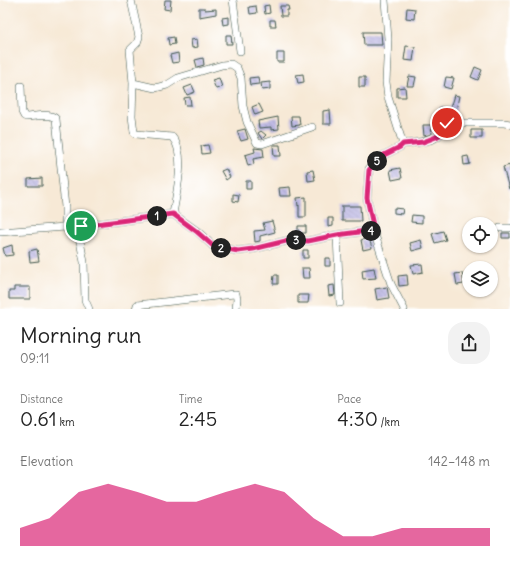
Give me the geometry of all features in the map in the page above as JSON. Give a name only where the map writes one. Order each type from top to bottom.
[{"type":"street","points":[[131,0],[139,37],[138,43],[130,50],[133,83],[132,116],[134,132],[136,134],[172,137],[176,141],[181,166],[173,214]]},
{"type":"street","points":[[233,0],[240,51]]},
{"type":"street","points":[[385,0],[388,39],[386,82],[388,97],[403,144]]},
{"type":"street","points":[[133,83],[154,88],[167,85],[178,78],[222,65],[232,64],[237,68],[241,78],[243,106],[247,122],[257,143],[262,144],[312,127]]},
{"type":"street","points":[[21,86],[22,112],[24,116],[50,115],[54,116],[56,119],[65,206],[65,227]]},
{"type":"street","points":[[404,309],[391,284],[374,230],[367,198],[369,170],[380,157],[403,144],[423,142],[441,134],[443,125],[447,123],[510,124]]},
{"type":"street","points":[[73,232],[81,226],[173,214],[213,246],[238,251],[290,240],[308,241],[374,230]]},
{"type":"street","points":[[0,232],[65,227],[73,232],[80,241],[84,262],[85,300],[89,309]]},
{"type":"street","points":[[500,228],[510,228]]},
{"type":"street","points":[[337,235],[340,303]]},
{"type":"street","points":[[136,309],[137,305],[236,294],[236,309]]},
{"type":"building","points":[[165,0],[171,0],[170,10],[164,9]]},
{"type":"building","points":[[269,5],[270,13],[265,14],[264,6]]},
{"type":"building","points":[[256,6],[257,13],[250,14],[249,7]]},
{"type":"building","points":[[280,6],[288,6],[289,10],[287,10],[287,16],[281,16]]},
{"type":"building","points":[[199,8],[205,8],[205,10],[216,9],[216,14],[199,17]]},
{"type":"building","points":[[407,8],[415,9],[414,19],[406,18]]},
{"type":"building","points":[[229,17],[229,24],[223,25],[222,18]]},
{"type":"building","points":[[270,20],[275,20],[276,26],[270,26]]},
{"type":"building","points":[[363,32],[381,32],[382,45],[364,45]]},
{"type":"building","points":[[226,35],[231,35],[232,44],[226,44]]},
{"type":"building","points":[[174,37],[175,44],[169,45],[168,38]]},
{"type":"building","points":[[197,39],[198,47],[192,48],[191,40]]},
{"type":"building","points":[[406,46],[415,47],[413,61],[404,60]]},
{"type":"building","points":[[178,53],[179,62],[172,63],[170,55]]},
{"type":"building","points":[[277,53],[284,53],[284,62],[277,62]]},
{"type":"building","points":[[203,58],[204,65],[197,67],[195,60]]},
{"type":"building","points":[[475,67],[482,70],[478,80],[471,77]]},
{"type":"building","points":[[303,74],[304,82],[298,83],[296,75]]},
{"type":"building","points":[[409,76],[416,77],[414,86],[407,86]]},
{"type":"building","points":[[258,77],[259,84],[250,85],[249,78]]},
{"type":"building","points":[[359,77],[365,77],[365,87],[359,87]]},
{"type":"building","points":[[446,77],[454,78],[451,89],[444,87]]},
{"type":"building","points":[[219,78],[222,87],[216,89],[212,80]]},
{"type":"building","points":[[270,82],[270,89],[262,90],[261,83]]},
{"type":"building","points":[[192,85],[195,92],[187,95],[184,88]]},
{"type":"building","points":[[405,87],[406,97],[397,97],[397,88]]},
{"type":"building","points":[[454,95],[459,96],[455,115],[445,112],[444,118],[438,117],[440,107],[450,108]]},
{"type":"building","points":[[190,97],[191,105],[185,105],[184,98]]},
{"type":"building","points":[[259,104],[263,112],[255,115],[252,107]]},
{"type":"building","points":[[330,110],[331,124],[323,124],[323,111]]},
{"type":"building","points":[[291,116],[299,116],[300,125],[292,126]]},
{"type":"building","points":[[278,117],[279,129],[271,130],[271,127],[259,128],[258,121]]},
{"type":"building","points":[[423,125],[431,125],[432,134],[424,136]]},
{"type":"building","points":[[245,129],[248,139],[241,141],[237,131]]},
{"type":"building","points":[[471,130],[482,130],[482,138],[471,138]]},
{"type":"building","points":[[261,131],[266,135],[262,139],[258,133]]},
{"type":"building","points":[[208,145],[210,153],[202,154],[201,146]]},
{"type":"building","points":[[273,145],[280,145],[281,156],[274,156]]},
{"type":"building","points":[[254,148],[263,149],[264,157],[253,159],[254,164],[248,166],[245,155],[255,152]]},
{"type":"building","points":[[468,156],[470,164],[464,165],[463,157]]},
{"type":"building","points":[[510,165],[510,189],[509,189],[503,167]]},
{"type":"building","points":[[400,168],[402,178],[392,180],[390,170]]},
{"type":"building","points":[[226,169],[230,177],[226,180],[221,171]]},
{"type":"building","points":[[313,170],[315,180],[308,181],[307,171]]},
{"type":"building","points":[[42,178],[42,186],[28,186],[28,179]]},
{"type":"building","points":[[246,181],[251,181],[251,189],[246,189]]},
{"type":"building","points":[[290,187],[291,196],[280,196],[279,188]]},
{"type":"building","points":[[233,194],[239,195],[238,202],[233,201]]},
{"type":"building","points":[[306,197],[306,217],[299,217],[299,205],[298,206],[297,198]]},
{"type":"building","points":[[342,206],[360,206],[361,221],[342,221]]},
{"type":"building","points":[[394,208],[403,209],[402,214],[394,213]]},
{"type":"building","points":[[412,215],[422,216],[422,223],[411,222]]},
{"type":"building","points":[[328,218],[333,218],[333,226],[328,227]]},
{"type":"building","points":[[272,221],[275,232],[260,236],[260,241],[255,242],[254,231],[265,230],[263,223]]},
{"type":"building","points":[[298,226],[306,226],[306,233],[298,233]]},
{"type":"building","points":[[443,231],[446,240],[435,243],[432,234]]},
{"type":"building","points":[[502,233],[510,233],[510,238],[502,238]]},
{"type":"building","points":[[369,238],[372,248],[363,250],[361,240]]},
{"type":"building","points":[[421,240],[423,248],[412,251],[410,243]]},
{"type":"building","points":[[12,245],[13,255],[5,256],[3,248]]},
{"type":"building","points":[[37,249],[39,261],[30,262],[29,251]]},
{"type":"building","points":[[303,250],[308,250],[308,258],[303,258]]},
{"type":"building","points":[[325,258],[330,258],[330,266],[325,266]]},
{"type":"building","points":[[422,264],[423,272],[413,274],[411,265]]},
{"type":"building","points":[[302,268],[309,268],[310,278],[303,278]]},
{"type":"building","points":[[374,268],[376,278],[363,279],[362,270]]},
{"type":"building","points":[[462,273],[462,284],[457,285],[455,274]]},
{"type":"building","points":[[274,275],[278,275],[278,284],[273,284]]},
{"type":"building","points":[[407,275],[408,285],[399,286],[398,276]]},
{"type":"building","points":[[334,285],[335,295],[329,296],[328,286]]},
{"type":"building","points":[[14,287],[30,287],[30,299],[9,299],[9,291],[14,291]]},
{"type":"building","points":[[387,287],[389,298],[377,300],[375,289]]},
{"type":"building","points":[[298,295],[309,295],[308,303],[298,303]]},
{"type":"route","points":[[81,226],[173,214],[213,246],[238,251],[290,240],[308,241],[374,230],[367,198],[369,170],[380,157],[403,144],[423,142],[441,134],[443,125],[447,123]]}]
